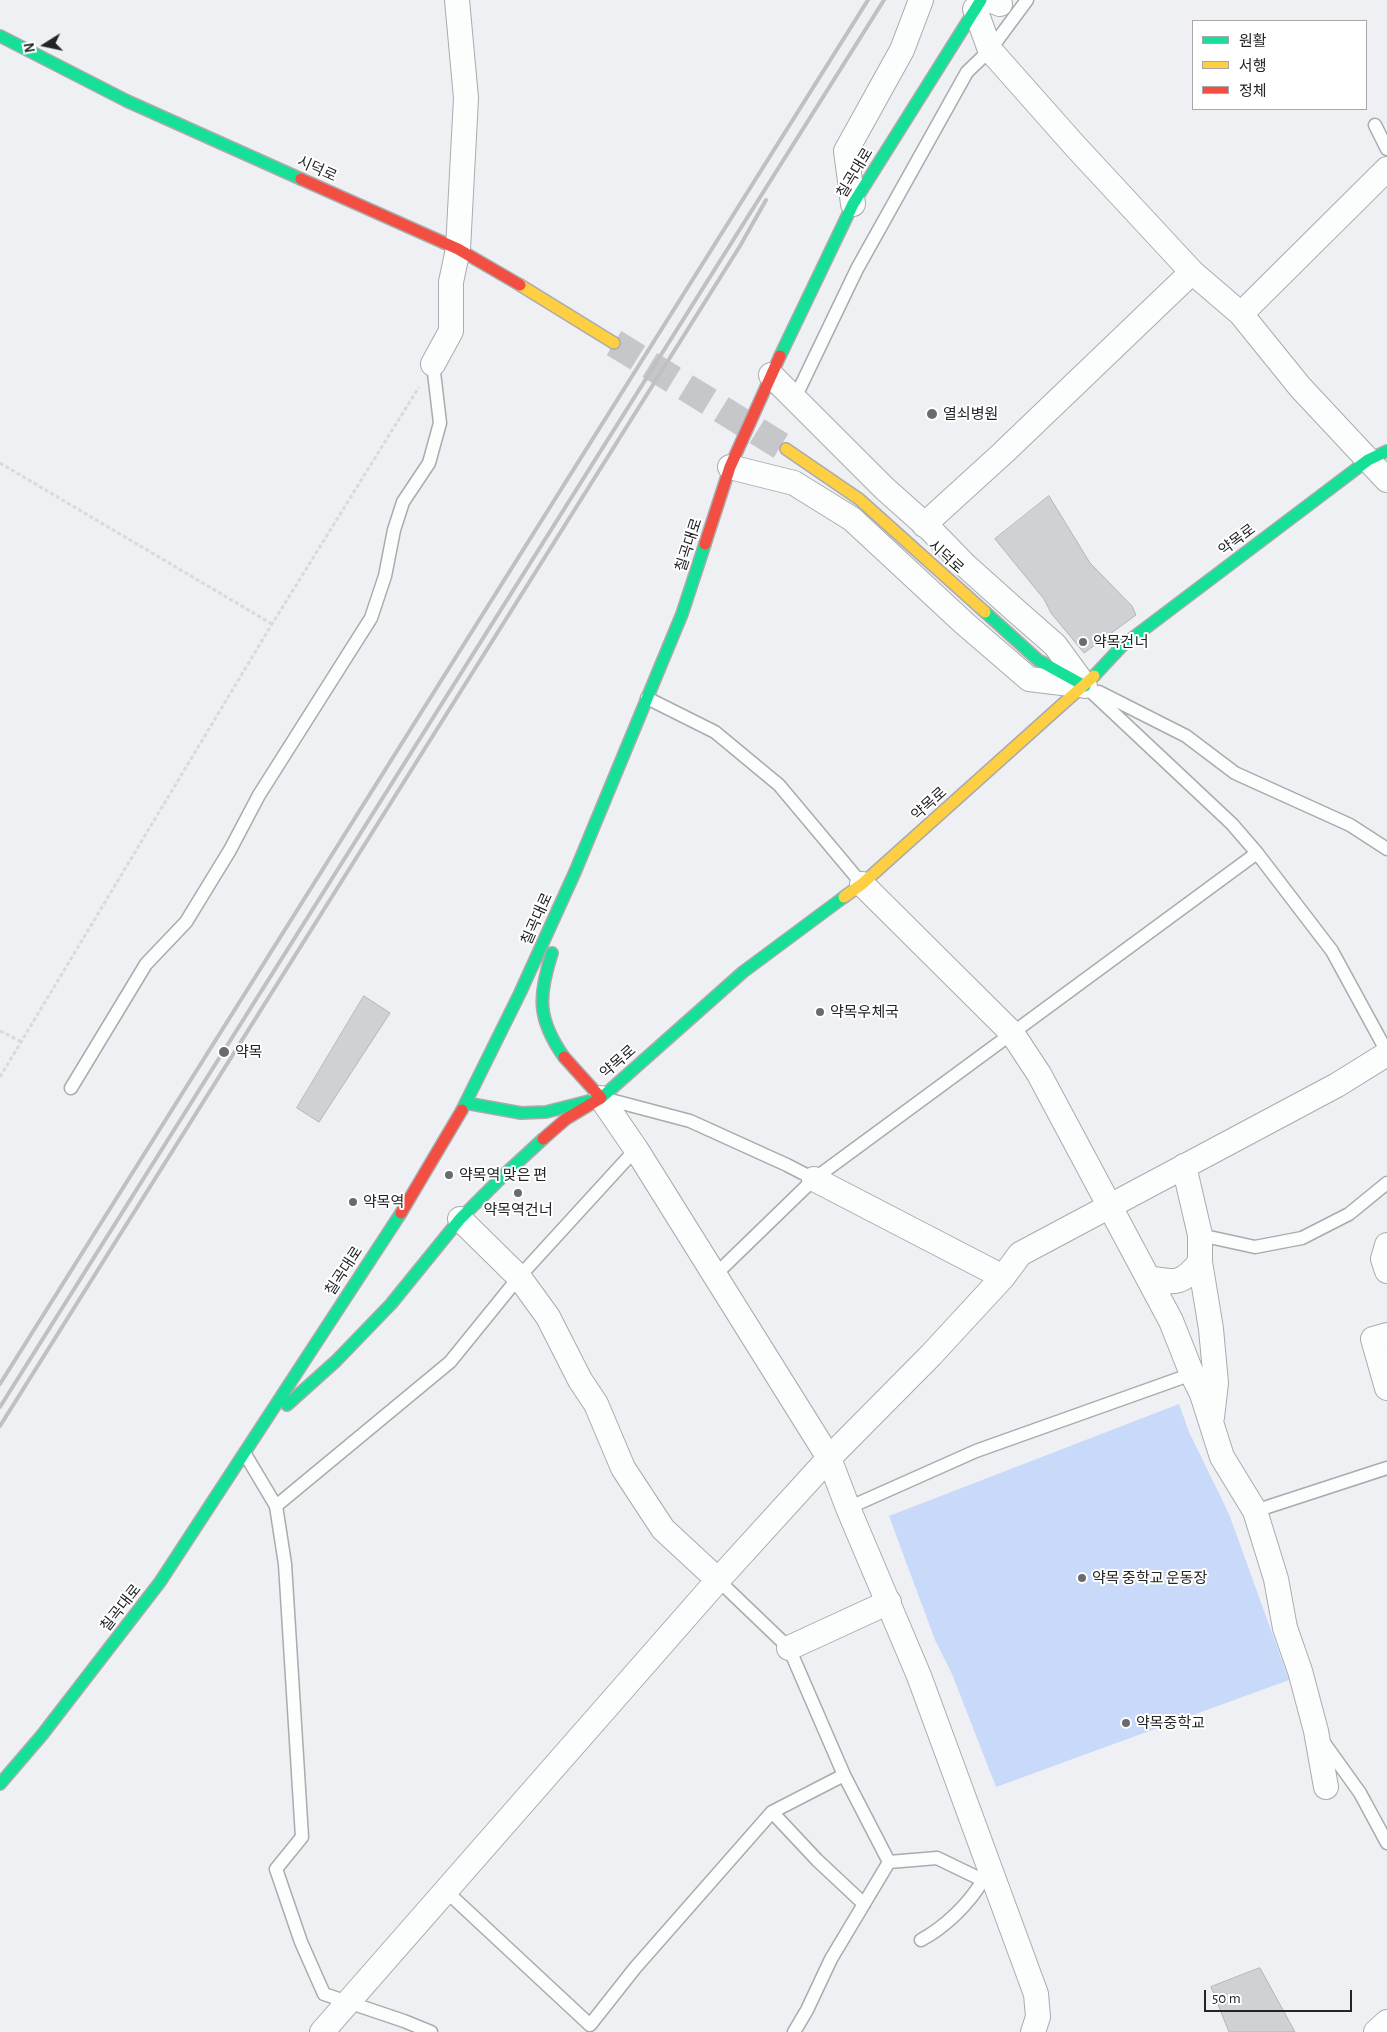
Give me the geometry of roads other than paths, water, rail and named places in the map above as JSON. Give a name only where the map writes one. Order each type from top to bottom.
[{"type":"main road","name":"칠곡대로","points":[[0,1784],[42,1735],[160,1582],[264,1426],[411,1197],[466,1103],[520,993],[575,872],[682,614],[730,467],[771,375],[853,204],[987,3]]},
{"type":"main road","name":"시덕로","points":[[0,36],[127,101],[458,248],[614,343]]},
{"type":"main road","name":"시덕로","points":[[786,449],[859,499],[1038,660],[1085,686]]},
{"type":"main road","name":"약목로","points":[[466,1103],[522,1114],[546,1112],[601,1098],[743,972],[862,884],[1085,686],[1122,646],[1378,456]]},
{"type":"main road","points":[[264,1426],[336,1361],[391,1304],[460,1219],[505,1174],[566,1119],[601,1098],[562,1054],[546,1028],[541,1004],[546,972],[575,872]]},
{"type":"street","points":[[433,364],[451,330],[451,282],[458,248],[466,98],[457,0]]},
{"type":"street","points":[[853,204],[846,151],[902,50],[921,0]]},
{"type":"street","points":[[987,3],[990,50],[1076,147],[1192,272],[1241,314],[1300,386],[1378,456],[1387,480]]},
{"type":"street","points":[[1241,314],[1387,169]]},
{"type":"street","points":[[924,525],[1003,453],[1192,272]]},
{"type":"street","points":[[771,375],[884,489],[1055,645],[1085,686]]},
{"type":"street","points":[[730,467],[794,483],[852,519],[950,611],[1029,679],[1085,686]]},
{"type":"street","points":[[862,884],[1012,1033],[1039,1074],[1171,1321],[1202,1394],[1222,1457],[1255,1511],[1276,1579],[1285,1628],[1300,1671],[1316,1731],[1326,1787]]},
{"type":"street","points":[[322,2032],[718,1580],[829,1458],[916,1371],[1004,1277],[1020,1254],[1337,1085],[1387,1053]]},
{"type":"street","points":[[601,1098],[636,1149],[829,1458],[941,1734],[989,1883],[1036,1994],[1038,2017],[1033,2032]]},
{"type":"street","points":[[1184,1166],[1200,1235],[1200,1262],[1211,1329],[1216,1383],[1211,1424]]},
{"type":"street","points":[[814,1179],[1004,1277]]},
{"type":"street","points":[[460,1219],[519,1277],[548,1317],[580,1380],[596,1404],[628,1476],[663,1529],[718,1580]]},
{"type":"street","points":[[1387,1246],[1383,1259],[1387,1271]]},
{"type":"street","points":[[1148,1278],[1171,1282],[1189,1276],[1200,1262]]},
{"type":"street","points":[[1387,1335],[1373,1339],[1387,1388]]},
{"type":"street","points":[[789,1648],[889,1602]]},
{"type":"street","points":[[1376,2032],[1387,2022]]},
{"type":"lane","points":[[795,398],[857,269],[967,72],[990,50],[1027,0]]},
{"type":"lane","points":[[1375,125],[1387,149]]},
{"type":"lane","points":[[71,1088],[146,964],[186,922],[230,850],[259,795],[371,618],[385,576],[394,530],[403,502],[429,463],[440,423],[433,364]]},
{"type":"lane","points":[[1085,686],[1186,736],[1235,773],[1350,825],[1387,849]]},
{"type":"lane","points":[[1085,686],[1232,824],[1257,853],[1332,951],[1387,1053]]},
{"type":"lane","points":[[647,698],[715,732],[779,785],[862,884]]},
{"type":"lane","points":[[715,1275],[814,1179],[1257,853]]},
{"type":"lane","points":[[601,1098],[690,1121],[814,1179]]},
{"type":"lane","points":[[276,1506],[450,1362],[519,1277],[636,1149]]},
{"type":"lane","points":[[1200,1235],[1255,1247],[1302,1238],[1349,1214],[1387,1183]]},
{"type":"lane","points":[[848,1508],[976,1451],[1192,1374]]},
{"type":"lane","points":[[245,1454],[276,1506],[285,1564],[302,1837],[276,1869],[301,1942],[324,1994],[404,2020],[430,2032]]},
{"type":"lane","points":[[1255,1511],[1387,1468]]},
{"type":"lane","points":[[718,1580],[789,1648],[844,1775],[889,1862]]},
{"type":"lane","points":[[1316,1731],[1360,1793],[1387,1843]]},
{"type":"lane","points":[[446,1891],[591,2029],[635,1968],[772,1812],[844,1775]]},
{"type":"lane","points":[[772,1812],[817,1860],[864,1904]]},
{"type":"lane","points":[[889,1862],[937,1858],[989,1883]]},
{"type":"lane","points":[[794,2032],[807,2010],[831,1959],[889,1862]]},
{"type":"lane","points":[[921,1940],[943,1926],[978,1888],[989,1883]]},
{"type":"tunnel","points":[[614,343],[786,449]]},
{"type":"railway","points":[[0,1384],[868,0]]},
{"type":"railway","points":[[0,1407],[884,0]]},
{"type":"railway","points":[[0,1426],[740,246],[766,200]]},
{"type":"place","name":"열쇠병원","points":[[932,414]]},
{"type":"place","name":"약목건너","points":[[1083,642]]},
{"type":"place","name":"약목우체국","points":[[820,1012]]},
{"type":"place","name":"약목","points":[[224,1052]]},
{"type":"place","name":"약목역 맞은 편","points":[[449,1175]]},
{"type":"place","name":"약목역건너","points":[[518,1193]]},
{"type":"place","name":"약목역","points":[[353,1202]]},
{"type":"place","name":"약목 중학교 운동장","points":[[1082,1578]]},
{"type":"place","name":"약목중학교","points":[[1126,1723]]}]
